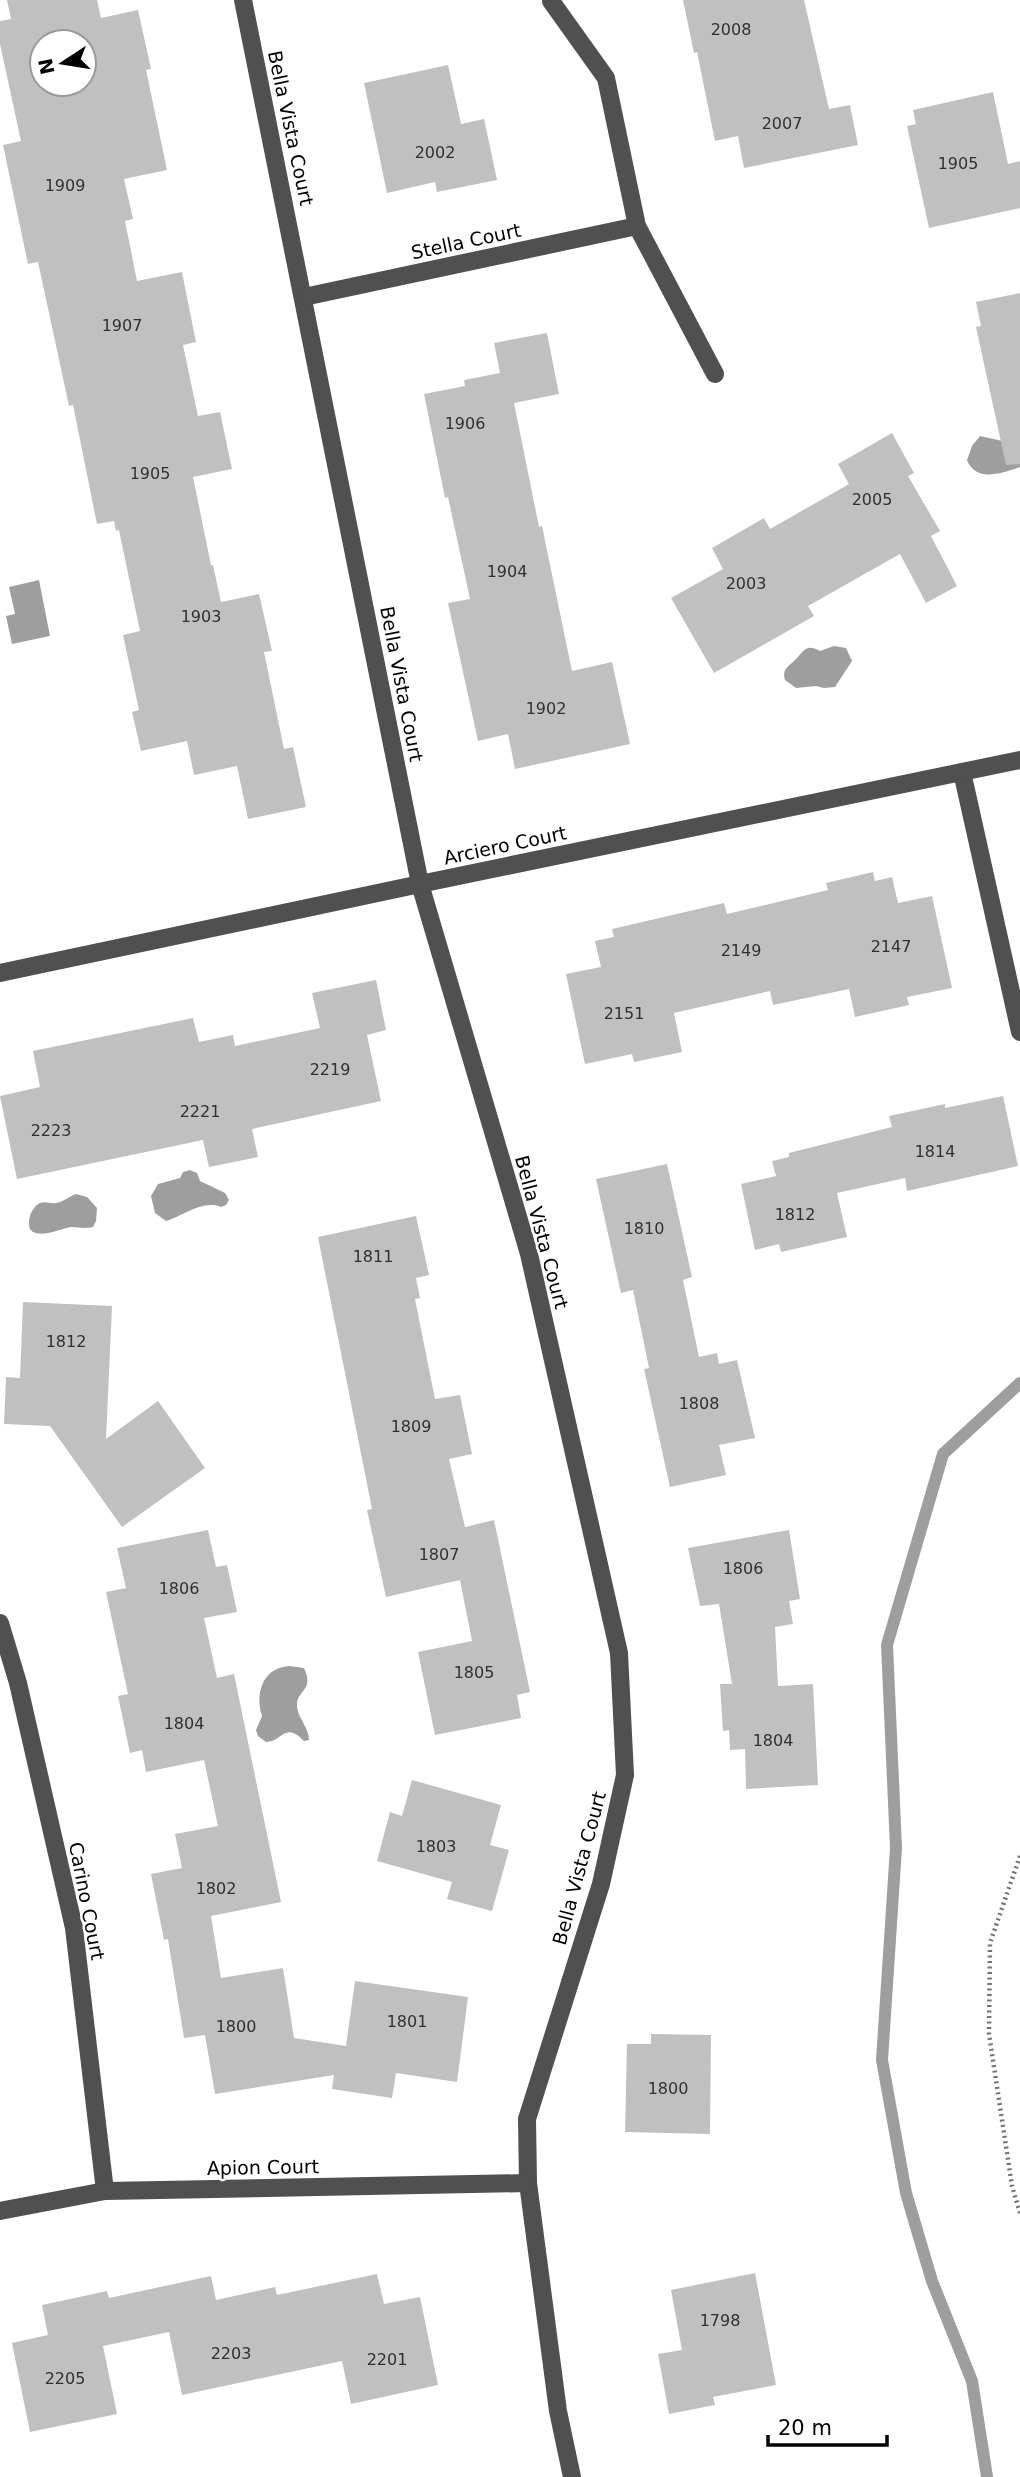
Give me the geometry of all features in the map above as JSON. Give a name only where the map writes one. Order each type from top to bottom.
[{"type":"street","name":"Bella Vista Court","points":[[243,0],[420,884],[529,1254],[619,1653],[625,1775],[601,1884],[527,2119],[528,2183],[558,2411],[572,2477]]},
{"type":"street","points":[[551,1],[606,78],[637,226],[715,374]]},
{"type":"street","name":"Stella Court","points":[[304,297],[637,226]]},
{"type":"street","name":"Arciero Court","points":[[0,973],[1020,760]]},
{"type":"street","points":[[962,772],[1020,1032]]},
{"type":"street","name":"Carino Court","points":[[0,1623],[18,1683],[75,1928],[105,2191]]},
{"type":"street","name":"Apion Court","points":[[0,2211],[105,2191],[528,2183]]},
{"type":"path","points":[[1020,1856],[990,1943],[989,2034],[1012,2186],[1020,2213]]},
{"type":"shaded area","points":[[980,436],[1007,442],[1020,438],[1020,467],[990,474],[977,472],[967,460],[972,446]]},
{"type":"shaded area","points":[[39,580],[50,636],[12,644],[6,616],[15,614],[9,587]]},
{"type":"shaded area","points":[[834,646],[846,648],[852,661],[835,687],[796,688],[785,680],[786,669],[806,649],[820,651]]},
{"type":"shaded area","points":[[190,1170],[197,1173],[200,1181],[225,1193],[229,1200],[221,1207],[207,1205],[166,1221],[155,1213],[151,1196],[158,1184],[180,1178],[183,1172]]},
{"type":"shaded area","points":[[76,1194],[87,1197],[97,1208],[93,1227],[71,1227],[44,1234],[32,1231],[29,1225],[30,1216],[36,1205],[42,1202],[59,1202]]},
{"type":"shaded area","points":[[289,1666],[304,1668],[307,1676],[306,1686],[297,1706],[309,1740],[304,1741],[297,1735],[288,1733],[266,1742],[258,1736],[256,1730],[262,1716],[260,1691],[272,1672]]},
{"type":"building","points":[[7,0],[97,0],[101,18],[138,10],[151,69],[146,70],[167,170],[124,179],[133,219],[125,221],[137,281],[182,272],[196,342],[183,345],[198,416],[220,412],[232,469],[193,477],[211,565],[221,602],[259,594],[272,651],[264,652],[284,749],[293,747],[306,807],[248,819],[237,766],[194,775],[187,741],[141,751],[132,712],[139,710],[123,635],[140,631],[119,530],[116,531],[114,521],[97,524],[73,405],[69,406],[38,262],[28,264],[3,145],[21,141],[0,44],[0,21],[11,19]]},
{"type":"building","points":[[683,0],[804,0],[829,109],[850,105],[858,145],[744,168],[738,136],[715,141],[697,52],[694,53]]},
{"type":"building","points":[[448,65],[461,124],[484,119],[497,180],[437,192],[435,182],[387,193],[364,83]]},
{"type":"building","points":[[993,92],[1008,164],[1020,161],[1020,208],[929,228],[907,126],[916,124],[913,110]]},
{"type":"building","points":[[1020,293],[1020,464],[1006,465],[976,327],[981,326],[976,302]]},
{"type":"building","points":[[547,333],[559,394],[514,403],[539,527],[542,526],[572,671],[612,662],[630,744],[515,769],[508,734],[478,741],[448,603],[470,599],[448,497],[445,498],[424,394],[465,386],[464,380],[500,373],[494,343]]},
{"type":"building","points":[[892,433],[914,473],[908,476],[940,531],[931,536],[957,586],[926,603],[900,554],[808,606],[814,616],[714,673],[671,598],[723,569],[712,548],[764,518],[770,529],[849,484],[838,464]]},
{"type":"building","points":[[873,872],[875,881],[892,877],[898,903],[932,896],[952,988],[907,997],[909,1005],[855,1017],[849,989],[773,1005],[770,991],[674,1013],[682,1052],[634,1062],[632,1054],[585,1064],[566,974],[601,967],[595,941],[614,937],[612,929],[724,903],[727,914],[828,890],[826,883]]},
{"type":"building","points":[[376,980],[386,1030],[367,1035],[381,1101],[252,1129],[258,1157],[209,1167],[203,1140],[17,1179],[0,1096],[40,1087],[33,1051],[193,1018],[199,1042],[233,1035],[235,1046],[320,1028],[312,993]]},
{"type":"building","points":[[1003,1096],[1018,1166],[907,1191],[905,1178],[837,1193],[847,1237],[781,1252],[779,1244],[755,1250],[741,1184],[776,1176],[772,1161],[789,1157],[789,1153],[892,1127],[889,1116],[945,1104],[945,1108]]},
{"type":"building","points":[[667,1164],[692,1277],[683,1280],[699,1357],[717,1353],[719,1364],[737,1360],[755,1438],[719,1445],[726,1475],[670,1487],[644,1369],[649,1368],[633,1290],[621,1293],[596,1179]]},
{"type":"building","points":[[416,1216],[429,1275],[416,1278],[420,1298],[415,1299],[435,1399],[460,1395],[472,1454],[449,1459],[465,1527],[494,1520],[530,1692],[517,1695],[521,1718],[435,1735],[418,1652],[472,1641],[460,1580],[386,1597],[367,1510],[372,1509],[318,1237]]},
{"type":"building","points":[[23,1302],[112,1306],[106,1439],[158,1401],[205,1468],[122,1527],[50,1426],[4,1424],[6,1377],[20,1378]]},
{"type":"building","points":[[208,1530],[216,1567],[227,1565],[237,1612],[204,1618],[217,1678],[234,1674],[281,1902],[211,1916],[221,1978],[283,1968],[294,2038],[346,2046],[355,1981],[468,1997],[457,2082],[396,2073],[392,2098],[332,2089],[334,2075],[215,2094],[205,2035],[184,2038],[168,1939],[164,1940],[151,1874],[182,1868],[175,1834],[218,1826],[204,1760],[146,1772],[142,1750],[130,1753],[118,1696],[128,1694],[106,1592],[126,1588],[117,1548]]},
{"type":"building","points":[[789,1530],[800,1599],[789,1601],[793,1624],[775,1627],[778,1686],[813,1684],[818,1785],[746,1789],[745,1749],[730,1750],[729,1730],[723,1731],[720,1684],[732,1684],[719,1604],[700,1606],[688,1548]]},
{"type":"building","points":[[412,1780],[501,1805],[490,1845],[509,1850],[492,1911],[447,1899],[452,1882],[377,1861],[390,1812],[402,1816]]},
{"type":"building","points":[[651,2034],[711,2035],[710,2134],[625,2132],[627,2044],[651,2044]]},
{"type":"building","points":[[755,2273],[776,2385],[713,2397],[715,2405],[669,2414],[658,2354],[682,2350],[671,2290]]},
{"type":"building","points":[[377,2274],[384,2304],[420,2297],[438,2385],[351,2404],[342,2361],[182,2395],[169,2332],[103,2346],[117,2414],[30,2432],[12,2343],[48,2335],[42,2305],[107,2291],[109,2298],[211,2276],[216,2300],[275,2287],[277,2295]]},
{"type":"waterway","points":[[987,2477],[972,2381],[932,2281],[906,2193],[882,2060],[896,1848],[887,1645],[943,1454],[1020,1383]]}]
